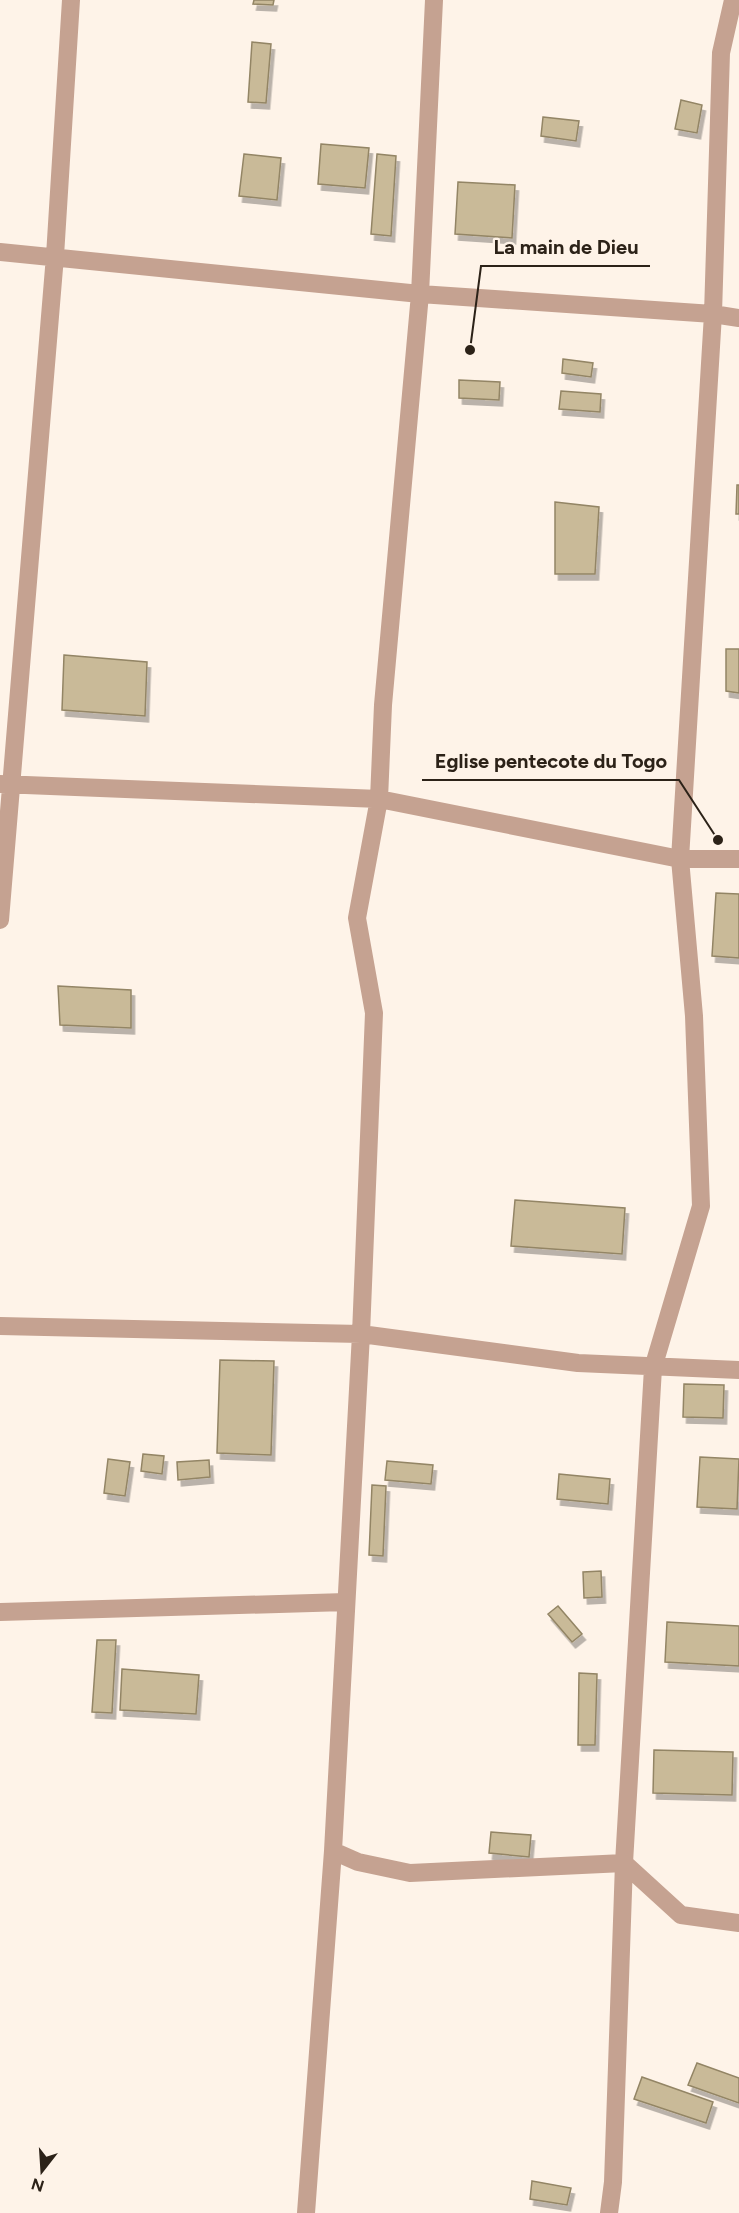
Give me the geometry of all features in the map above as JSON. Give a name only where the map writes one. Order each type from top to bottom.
[{"type":"street","points":[[0,920],[5,784],[55,256],[71,0]]},
{"type":"street","points":[[306,2213],[333,1851],[361,1334],[374,1013],[357,918],[379,799],[383,705],[420,294],[434,0]]},
{"type":"street","points":[[609,2213],[614,2182],[624,1863],[653,1368],[700,1206],[694,1016],[680,859],[713,314],[721,53],[732,0]]},
{"type":"street","points":[[0,252],[420,294],[713,314],[739,318]]},
{"type":"street","points":[[5,784],[379,799],[680,859],[739,859]]},
{"type":"street","points":[[0,1326],[361,1334],[578,1363],[739,1370]]},
{"type":"street","points":[[0,1612],[346,1602]]},
{"type":"street","points":[[333,1851],[358,1862],[410,1873],[624,1863],[681,1915],[739,1923]]},
{"type":"building","points":[[254,0],[274,0],[273,5],[253,4]]},
{"type":"building","points":[[252,42],[271,44],[266,103],[248,102]]},
{"type":"building","points":[[681,100],[702,105],[697,133],[675,129]]},
{"type":"building","points":[[543,117],[579,121],[576,141],[541,136]]},
{"type":"building","points":[[321,144],[369,148],[365,188],[318,184]]},
{"type":"building","points":[[244,154],[281,158],[277,200],[239,196]]},
{"type":"building","points":[[377,154],[396,156],[391,236],[371,234]]},
{"type":"building","points":[[458,182],[515,185],[512,238],[455,234]]},
{"type":"building","points":[[563,359],[593,363],[591,377],[562,373]]},
{"type":"building","points":[[459,380],[500,382],[499,400],[459,398]]},
{"type":"building","points":[[561,391],[601,394],[600,412],[559,409]]},
{"type":"building","points":[[737,485],[739,485],[739,514],[736,514]]},
{"type":"building","points":[[555,502],[599,507],[595,574],[555,574]]},
{"type":"building","points":[[726,649],[739,649],[739,693],[726,691]]},
{"type":"building","points":[[64,655],[147,662],[145,716],[62,710]]},
{"type":"building","points":[[716,893],[739,894],[739,958],[712,956]]},
{"type":"building","points":[[58,986],[131,990],[131,1028],[60,1025]]},
{"type":"building","points":[[515,1200],[625,1208],[622,1254],[511,1246]]},
{"type":"building","points":[[220,1360],[274,1361],[271,1455],[217,1453]]},
{"type":"building","points":[[684,1384],[724,1385],[723,1418],[683,1417]]},
{"type":"building","points":[[143,1454],[164,1456],[162,1474],[141,1471]]},
{"type":"building","points":[[700,1457],[739,1459],[737,1509],[697,1507]]},
{"type":"building","points":[[108,1459],[130,1462],[125,1496],[104,1493]]},
{"type":"building","points":[[209,1460],[210,1477],[178,1480],[177,1462]]},
{"type":"building","points":[[387,1461],[433,1465],[431,1484],[385,1480]]},
{"type":"building","points":[[559,1474],[610,1479],[608,1504],[557,1499]]},
{"type":"building","points":[[372,1485],[386,1486],[383,1556],[369,1555]]},
{"type":"building","points":[[601,1571],[602,1597],[584,1598],[583,1572]]},
{"type":"building","points":[[558,1606],[582,1634],[572,1642],[548,1614]]},
{"type":"building","points":[[667,1622],[739,1626],[739,1666],[665,1662]]},
{"type":"building","points":[[97,1640],[116,1640],[112,1713],[92,1712]]},
{"type":"building","points":[[122,1669],[199,1675],[196,1714],[120,1710]]},
{"type":"building","points":[[579,1673],[597,1674],[595,1745],[578,1745]]},
{"type":"building","points":[[654,1750],[733,1752],[732,1795],[653,1793]]},
{"type":"building","points":[[491,1832],[531,1835],[529,1857],[489,1853]]},
{"type":"building","points":[[697,2063],[739,2078],[739,2103],[688,2085]]},
{"type":"building","points":[[642,2077],[713,2102],[706,2123],[634,2099]]},
{"type":"building","points":[[532,2181],[571,2188],[567,2205],[530,2199]]},
{"type":"place","name":"La main de Dieu","points":[[470,350]]},
{"type":"place","name":"Eglise pentecote du Togo","points":[[718,840]]}]
